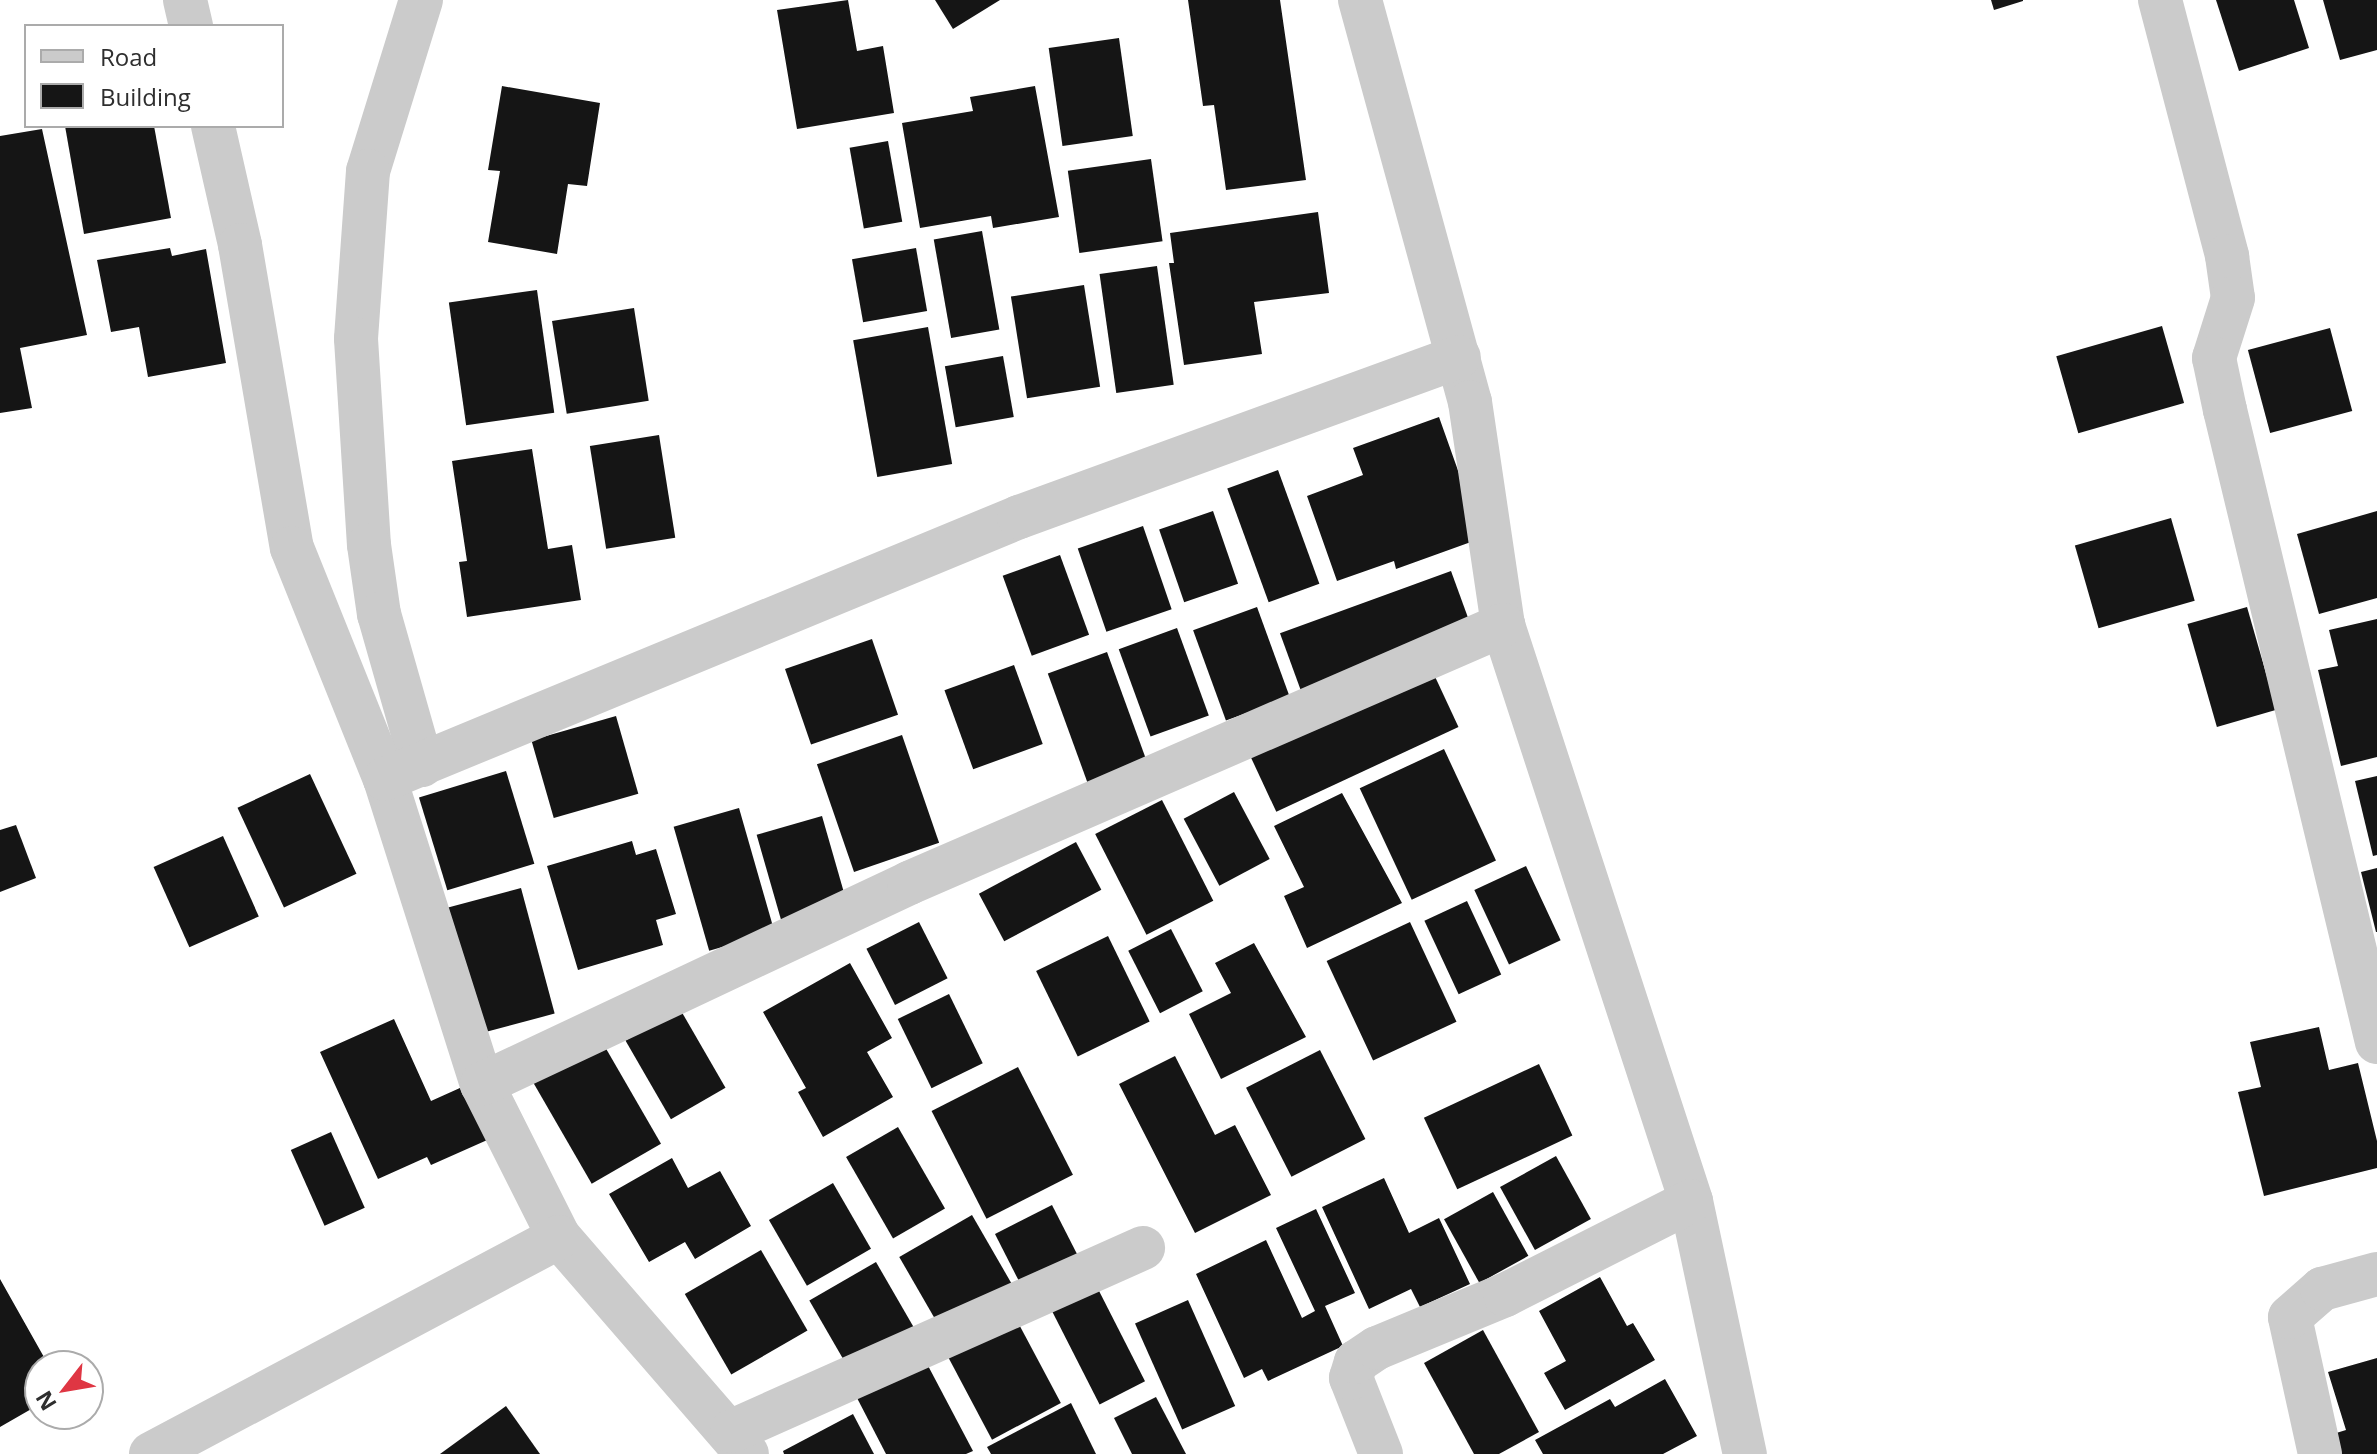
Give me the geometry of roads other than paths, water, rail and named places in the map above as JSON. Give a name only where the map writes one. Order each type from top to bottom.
[{"type":"street","points":[[185,0],[191,24]]},
{"type":"street","points":[[421,0],[368,171],[356,339],[369,545],[403,772],[482,1084],[559,1237],[740,1443],[1143,1248]]},
{"type":"street","points":[[1360,0],[1470,402],[1503,625],[1691,1201],[1745,1454]]},
{"type":"street","points":[[2160,0],[2227,256],[2233,298],[2214,358],[2377,1042]]},
{"type":"street","points":[[213,128],[240,245],[292,548],[403,772]]},
{"type":"street","points":[[403,772],[1019,517],[1459,357]]},
{"type":"street","points":[[292,548],[379,614]]},
{"type":"street","points":[[482,1084],[909,883],[1503,625]]},
{"type":"street","points":[[1381,1454],[1351,1378],[1356,1362],[1377,1348],[1505,1295],[1691,1201]]},
{"type":"street","points":[[151,1454],[559,1237]]},
{"type":"street","points":[[2320,1454],[2290,1317],[2322,1289],[2377,1274]]}]
